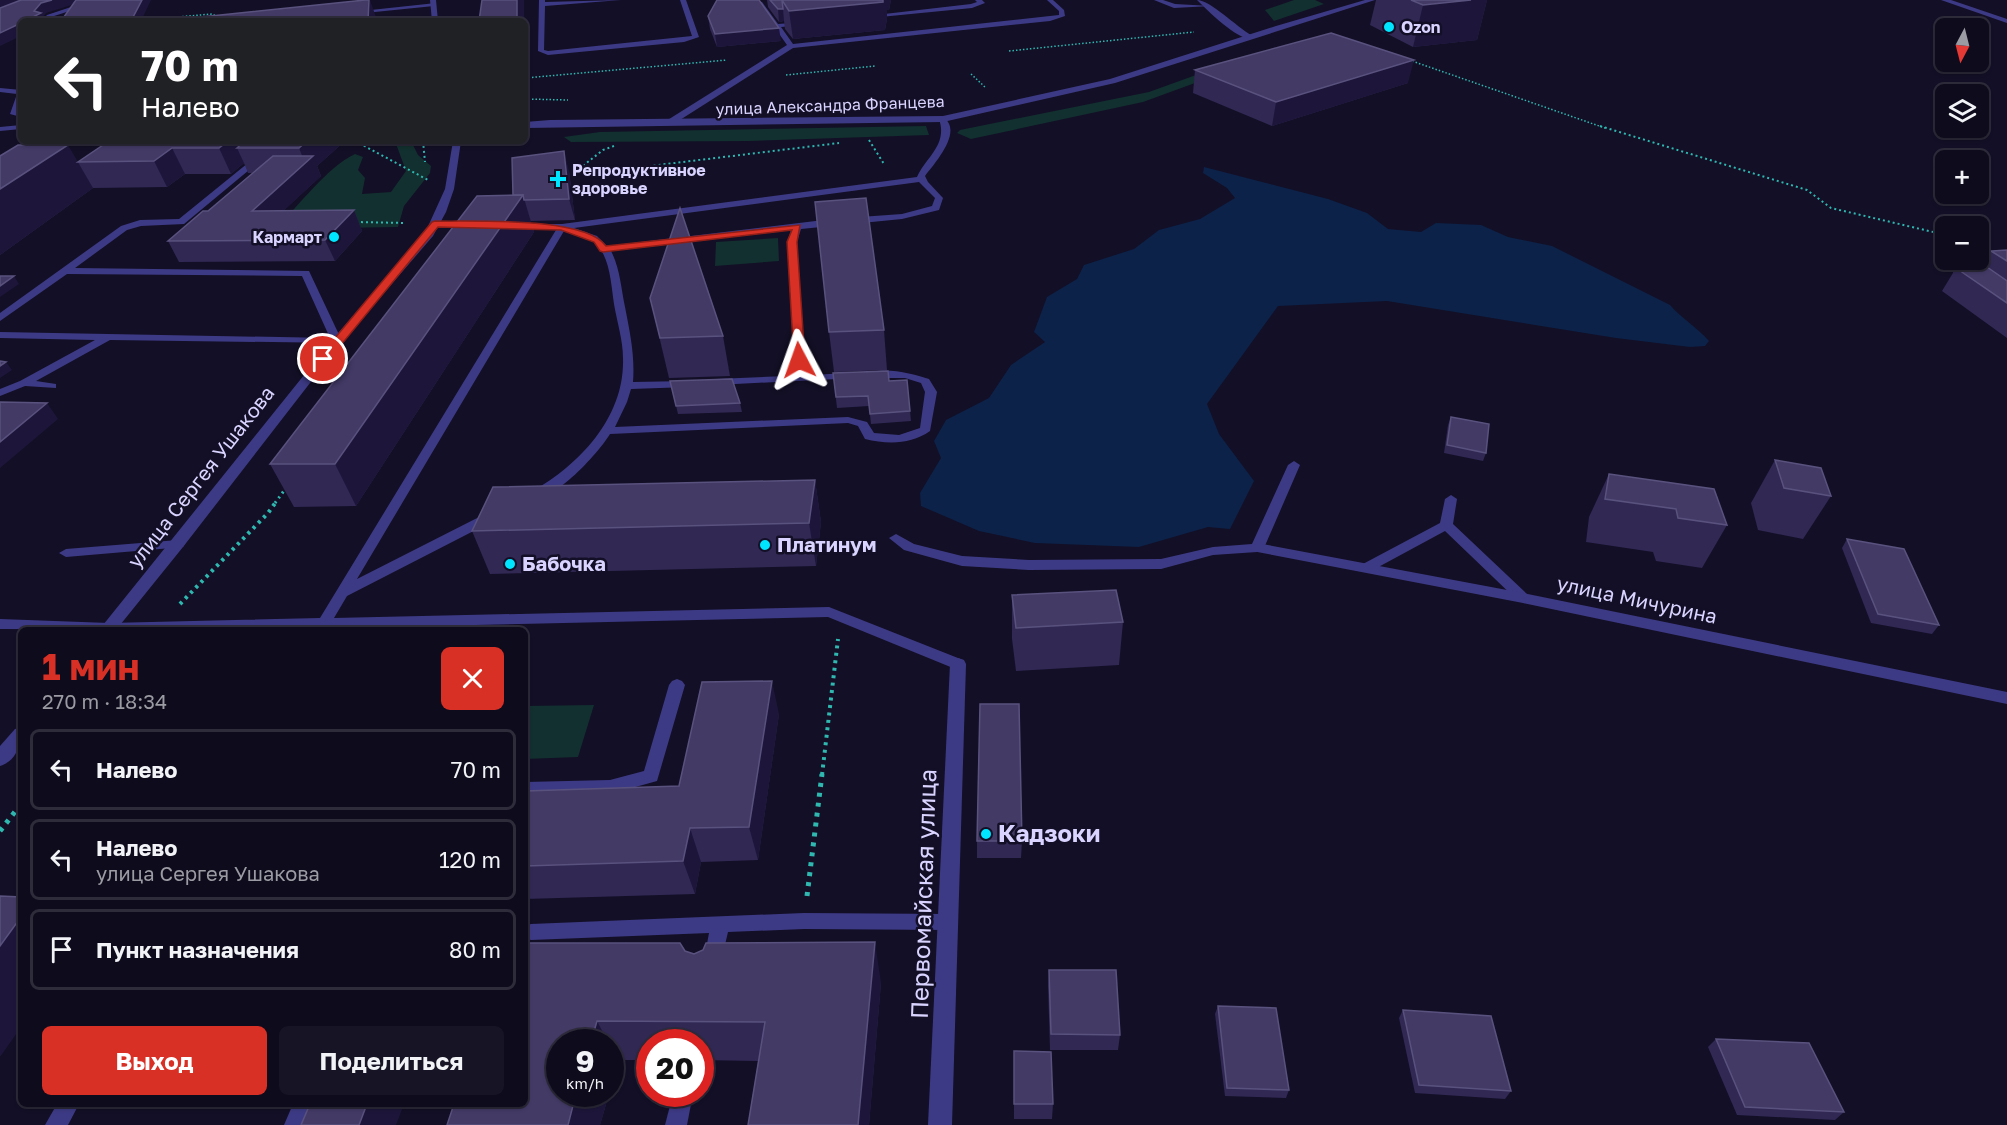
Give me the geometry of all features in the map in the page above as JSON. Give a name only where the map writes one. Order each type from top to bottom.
[{"type":"street","points":[[1200,0],[1232,27],[1248,37]]},
{"type":"street","name":"улица Александра Францева","points":[[528,126],[550,123],[915,121],[943,118],[1112,81],[1372,0]]},
{"type":"street","points":[[1944,0],[2007,21]]},
{"type":"street","points":[[434,2],[435,18]]},
{"type":"street","name":"улица Сергея Ушакова","points":[[110,627],[338,341],[435,224],[456,167],[457,144]]},
{"type":"street","name":"улица Мичурина","points":[[1257,548],[1523,598],[2007,698]]},
{"type":"street","name":"Первомайская улица","points":[[940,1125],[958,664]]},
{"type":"street","points":[[2,756],[18,737]]},
{"type":"lane","points":[[47,18],[77,7],[67,0]]},
{"type":"lane","points":[[618,0],[542,2],[542,51],[548,53],[696,37],[683,0]]},
{"type":"lane","points":[[856,18],[972,6],[981,3],[978,0]]},
{"type":"lane","points":[[669,123],[791,46],[1062,16],[1062,11],[1050,0]]},
{"type":"lane","points":[[1157,0],[1174,6],[1208,6]]},
{"type":"lane","points":[[758,1],[791,46]]},
{"type":"lane","points":[[758,1],[772,3]]},
{"type":"lane","points":[[351,12],[434,2]]},
{"type":"lane","points":[[775,26],[810,22]]},
{"type":"lane","points":[[0,90],[18,92]]},
{"type":"lane","points":[[603,249],[823,222],[916,215],[936,208],[939,198],[921,176],[947,136],[948,129],[943,118]]},
{"type":"lane","points":[[0,129],[18,127]]},
{"type":"lane","points":[[0,318],[124,228],[140,223],[181,222],[276,144]]},
{"type":"lane","points":[[509,226],[562,227],[922,179]]},
{"type":"lane","points":[[435,224],[477,226]]},
{"type":"lane","points":[[797,226],[792,242],[799,360]]},
{"type":"lane","points":[[523,501],[555,484],[584,461],[607,431],[627,386],[629,361],[612,262],[597,240],[562,227]]},
{"type":"lane","points":[[324,623],[562,227]]},
{"type":"lane","points":[[1974,287],[1958,273],[1962,267],[2007,265]]},
{"type":"lane","points":[[0,335],[112,335],[338,341],[306,273],[65,271]]},
{"type":"lane","points":[[0,393],[24,383],[112,335]]},
{"type":"lane","points":[[607,431],[848,420],[863,424],[870,436],[881,439],[915,438],[926,429],[931,392],[925,381],[906,375],[627,386]]},
{"type":"lane","points":[[24,383],[52,386]]},
{"type":"lane","points":[[896,538],[909,547],[962,561],[1029,565],[1161,564],[1213,551],[1257,548],[1294,465]]},
{"type":"lane","points":[[1446,525],[1450,499]]},
{"type":"lane","points":[[344,592],[502,511]]},
{"type":"lane","points":[[1366,568],[1446,525]]},
{"type":"lane","points":[[1446,525],[1523,598]]},
{"type":"lane","points":[[66,553],[178,544]]},
{"type":"lane","points":[[159,627],[324,623],[379,626],[829,612],[958,664]]},
{"type":"lane","points":[[0,624],[65,627]]},
{"type":"lane","points":[[528,789],[610,787],[651,776],[676,685]]},
{"type":"lane","points":[[531,932],[804,921],[949,922]]},
{"type":"lane","points":[[710,974],[720,924]]},
{"type":"lane","points":[[56,1125],[67,1107]]},
{"type":"lane","points":[[295,1125],[303,1107]]},
{"type":"lane","points":[[676,1125],[680,1107]]},
{"type":"path","points":[[165,18],[212,14],[220,18]]},
{"type":"path","points":[[1009,51],[1232,27]]},
{"type":"path","points":[[1401,58],[1602,128],[1807,190],[1831,208],[1935,233]]},
{"type":"path","points":[[528,78],[729,60]]},
{"type":"path","points":[[785,75],[875,66]]},
{"type":"path","points":[[971,74],[987,88],[978,90]]},
{"type":"path","points":[[528,99],[572,100]]},
{"type":"path","points":[[868,140],[896,182]]},
{"type":"path","points":[[361,144],[431,181]]},
{"type":"path","points":[[423,144],[424,162]]},
{"type":"path","points":[[347,222],[406,222]]},
{"type":"path","points":[[159,627],[268,513],[288,484]]},
{"type":"path","points":[[804,921],[840,617]]},
{"type":"path","points":[[0,831],[18,808]]},
{"type":"green space","points":[[1294,0],[1315,0],[1324,4],[1274,21],[1265,10]]},
{"type":"green space","points":[[1243,58],[1247,64],[1143,102],[971,139],[957,133],[960,130],[1149,92]]},
{"type":"green space","points":[[926,126],[929,135],[749,141],[571,142],[564,137],[600,132]]},
{"type":"green space","points":[[396,144],[412,144],[418,155],[431,166],[430,173],[404,206],[398,227],[275,229],[324,177],[355,154],[363,157],[358,170],[365,178],[362,194],[391,192],[406,171]]},
{"type":"green space","points":[[778,238],[779,261],[715,266],[716,242]]},
{"type":"green space","points":[[594,705],[578,757],[528,759],[528,706]]},
{"type":"water","points":[[1204,167],[1328,199],[1367,213],[1388,229],[1421,232],[1436,223],[1481,225],[1508,237],[1552,246],[1670,305],[1709,341],[1705,346],[1690,347],[1616,338],[1387,301],[1278,306],[1207,404],[1219,434],[1254,481],[1230,529],[1208,527],[1139,547],[1035,543],[979,531],[921,506],[920,493],[941,458],[934,441],[946,420],[989,398],[1011,365],[1045,342],[1034,332],[1047,297],[1077,279],[1084,265],[1134,249],[1159,230],[1200,219],[1235,198],[1227,188],[1203,173]]},
{"type":"building","points":[[21,0],[52,0],[41,3],[34,11],[41,13],[31,18],[18,18],[18,24],[0,33],[0,8]]},
{"type":"building","points":[[76,0],[142,0],[133,18],[63,18]]},
{"type":"building","points":[[369,0],[368,18],[192,18]]},
{"type":"building","points":[[482,0],[517,0],[517,18],[479,18]]},
{"type":"building","points":[[717,0],[759,0],[779,28],[715,34],[708,16]]},
{"type":"building","points":[[770,0],[782,0],[783,9],[778,9]]},
{"type":"building","points":[[782,0],[883,0],[883,2],[789,11]]},
{"type":"building","points":[[1411,0],[1471,0],[1423,5]]},
{"type":"building","points":[[1331,33],[1414,60],[1276,102],[1195,70]]},
{"type":"building","points":[[105,144],[224,144],[219,148],[172,148],[154,161],[78,162]]},
{"type":"building","points":[[242,144],[304,144],[299,148],[237,148]]},
{"type":"building","points":[[18,145],[68,145],[0,189],[0,156]]},
{"type":"building","points":[[564,151],[569,199],[524,200],[523,195],[513,195],[512,158]]},
{"type":"building","points":[[273,156],[313,156],[252,211],[354,210],[325,240],[168,241],[203,211],[208,211]]},
{"type":"building","points":[[523,195],[335,464],[270,464],[477,196]]},
{"type":"building","points":[[866,198],[884,330],[829,332],[815,202]]},
{"type":"building","points":[[680,208],[723,336],[660,338],[650,298]]},
{"type":"building","points":[[2007,250],[2007,261],[1991,251]]},
{"type":"building","points":[[1989,268],[2007,281],[2007,303],[1959,270]]},
{"type":"building","points":[[0,276],[14,276],[0,286]]},
{"type":"building","points":[[888,371],[889,381],[907,380],[910,411],[870,414],[868,396],[836,397],[833,373]]},
{"type":"building","points":[[732,379],[740,403],[676,406],[670,381]]},
{"type":"building","points":[[0,402],[47,403],[0,442]]},
{"type":"building","points":[[1451,417],[1489,424],[1486,453],[1447,445]]},
{"type":"building","points":[[1775,460],[1821,468],[1831,496],[1784,488]]},
{"type":"building","points":[[1609,474],[1714,489],[1727,525],[1678,518],[1676,509],[1605,499]]},
{"type":"building","points":[[815,480],[809,523],[472,531],[493,487]]},
{"type":"building","points":[[1847,539],[1904,549],[1939,625],[1878,614]]},
{"type":"building","points":[[1116,590],[1123,622],[1016,628],[1012,595]]},
{"type":"building","points":[[772,681],[749,827],[690,828],[683,861],[528,866],[528,791],[679,786],[702,682]]},
{"type":"building","points":[[980,704],[1019,704],[1022,841],[977,841]]},
{"type":"building","points":[[0,896],[18,897],[18,921],[0,946]]},
{"type":"building","points":[[875,942],[858,1125],[748,1125],[765,1022],[597,1021],[595,1029],[546,1029],[546,1107],[573,1107],[568,1125],[447,1125],[453,1107],[528,1107],[528,943],[680,943],[685,951],[694,954],[703,950],[706,943]]},
{"type":"building","points":[[1049,970],[1116,970],[1120,1035],[1051,1034]]},
{"type":"building","points":[[1218,1006],[1276,1008],[1289,1090],[1227,1088]]},
{"type":"building","points":[[1403,1010],[1491,1016],[1511,1091],[1419,1085]]},
{"type":"building","points":[[1716,1039],[1809,1043],[1844,1112],[1745,1107]]},
{"type":"building","points":[[1014,1051],[1051,1052],[1053,1104],[1014,1104]]},
{"type":"building","points":[[309,1107],[366,1107],[359,1125],[301,1125]]},
{"type":"place","name":"Ozon","points":[[1389,27]]},
{"type":"place","name":"Репродуктивное здоровье","points":[[558,179]]},
{"type":"place","name":"Кармарт","points":[[334,237]]},
{"type":"place","name":"Платинум","points":[[765,545]]},
{"type":"place","name":"Бабочка","points":[[510,564]]},
{"type":"place","name":"Кадзоки","points":[[986,834]]},
{"type":"route","points":[[323,359],[435,224],[562,227],[597,240],[603,249],[797,226],[792,242],[799,360]]}]
